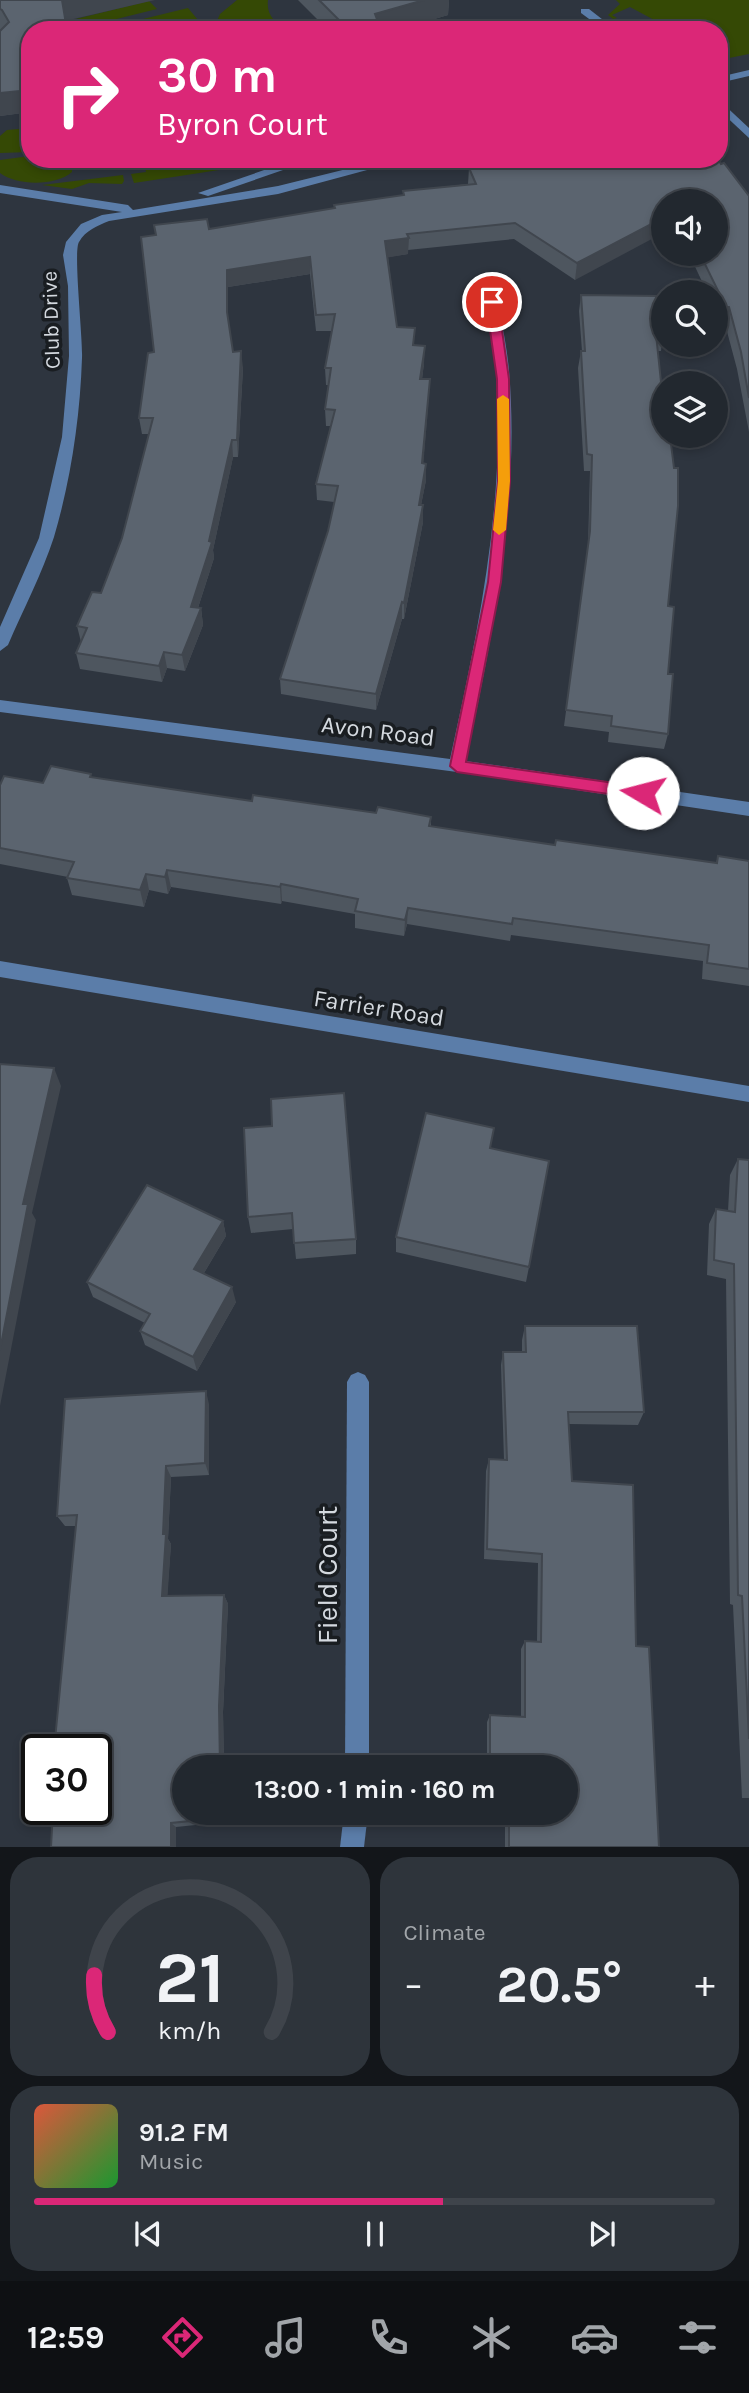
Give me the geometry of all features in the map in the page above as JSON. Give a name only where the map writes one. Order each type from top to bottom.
[{"type":"street","points":[[585,11],[599,21]]},
{"type":"street","points":[[728,78],[749,73]]},
{"type":"street","points":[[728,113],[749,135]]},
{"type":"street","points":[[161,208],[274,168]]},
{"type":"street","name":"Club Drive","points":[[0,645],[46,538],[69,437],[76,356],[74,286],[69,255],[72,242],[85,228],[106,218],[278,190],[366,168]]},
{"type":"street","points":[[0,189],[141,211]]},
{"type":"street","points":[[457,766],[494,582],[504,481],[503,379],[492,302]]},
{"type":"street","name":"Avon Road","points":[[0,706],[457,766],[749,808]]},
{"type":"street","name":"Farrier Road","points":[[0,969],[749,1094]]},
{"type":"street","name":"Field Court","points":[[356,1755],[358,1382]]},
{"type":"street","points":[[352,1847],[355,1825]]},
{"type":"green space","points":[[237,0],[268,0],[268,10],[275,21],[217,21],[220,14]]},
{"type":"green space","points":[[616,0],[749,0],[749,54],[728,58],[728,21],[656,21],[630,7],[612,15],[617,18],[613,19],[608,15],[620,4]]},
{"type":"green space","points":[[149,1],[157,9],[108,21],[67,21]]},
{"type":"green space","points":[[188,8],[198,21],[135,21]]},
{"type":"green space","points":[[21,129],[21,152],[0,153],[0,136],[7,130]]},
{"type":"green space","points":[[21,157],[21,168],[72,168],[72,172],[47,182],[26,182],[0,173],[0,160]]},
{"type":"green space","points":[[145,168],[221,168],[134,183],[131,174],[146,172]]},
{"type":"green space","points":[[123,175],[122,184],[89,183],[72,189],[42,185]]},
{"type":"building","points":[[0,0],[62,0],[66,21],[21,21],[21,91],[0,93],[0,31],[9,22],[0,9]]},
{"type":"building","points":[[319,0],[424,0],[375,14],[378,21],[340,21]]},
{"type":"building","points":[[469,168],[728,168],[749,196],[749,398],[741,352],[728,307],[728,280],[713,280],[706,266],[728,266],[728,189],[651,189],[651,224],[577,263],[515,223],[407,234],[409,238],[385,241],[397,327],[415,328],[413,345],[425,346],[420,379],[430,379],[422,463],[426,464],[419,505],[423,505],[404,603],[402,602],[376,694],[280,679],[328,531],[338,486],[316,484],[335,410],[325,409],[331,368],[325,368],[335,314],[316,315],[310,257],[227,270],[227,312],[233,352],[241,351],[237,440],[232,440],[209,541],[212,542],[191,607],[201,608],[182,655],[164,652],[159,666],[76,653],[87,628],[77,626],[92,592],[101,593],[122,538],[153,418],[139,418],[148,353],[154,352],[141,237],[156,235],[154,225],[207,219],[209,229],[335,208],[334,205],[404,195],[403,191],[476,184]]},
{"type":"building","points":[[581,295],[651,296],[651,357],[658,357],[660,371],[651,371],[651,448],[672,448],[674,468],[678,468],[678,506],[668,606],[674,607],[668,674],[673,674],[668,734],[611,726],[612,716],[566,710],[590,531],[592,455],[587,454],[581,351],[585,351]]},
{"type":"building","points":[[51,766],[91,774],[90,777],[252,801],[253,795],[376,813],[378,807],[431,817],[429,826],[555,845],[556,840],[717,863],[718,856],[749,861],[749,969],[707,963],[709,945],[513,918],[512,924],[408,908],[405,920],[355,911],[358,899],[281,884],[280,887],[167,870],[165,877],[146,874],[140,890],[67,878],[74,862],[0,848],[0,785],[4,776],[43,783]]},
{"type":"building","points":[[0,1064],[54,1068],[23,1204],[28,1204],[0,1350]]},
{"type":"building","points":[[344,1093],[356,1239],[294,1243],[292,1213],[248,1217],[244,1128],[272,1126],[271,1099]]},
{"type":"building","points":[[426,1113],[494,1128],[490,1148],[549,1161],[529,1267],[396,1237]]},
{"type":"building","points":[[738,1159],[749,1160],[749,1739],[742,1596],[738,1595],[734,1264],[714,1260],[716,1209],[735,1212]]},
{"type":"building","points":[[147,1185],[223,1221],[194,1269],[232,1287],[193,1357],[140,1331],[150,1314],[87,1282]]},
{"type":"building","points":[[525,1326],[637,1326],[644,1412],[568,1412],[572,1481],[633,1485],[636,1646],[649,1647],[659,1847],[509,1847],[509,1825],[578,1825],[578,1755],[490,1755],[490,1715],[525,1717],[525,1641],[541,1642],[542,1554],[487,1549],[489,1459],[507,1460],[503,1352],[526,1352]]},
{"type":"building","points":[[206,1391],[205,1463],[166,1466],[162,1596],[224,1595],[220,1755],[172,1755],[171,1847],[51,1847],[52,1825],[112,1825],[112,1734],[56,1734],[77,1515],[57,1516],[65,1399]]},
{"type":"slow traffic","points":[[499,530],[504,481],[503,399]]},
{"type":"route","points":[[492,302],[503,379],[504,481],[494,582],[457,766],[643,793]]}]
